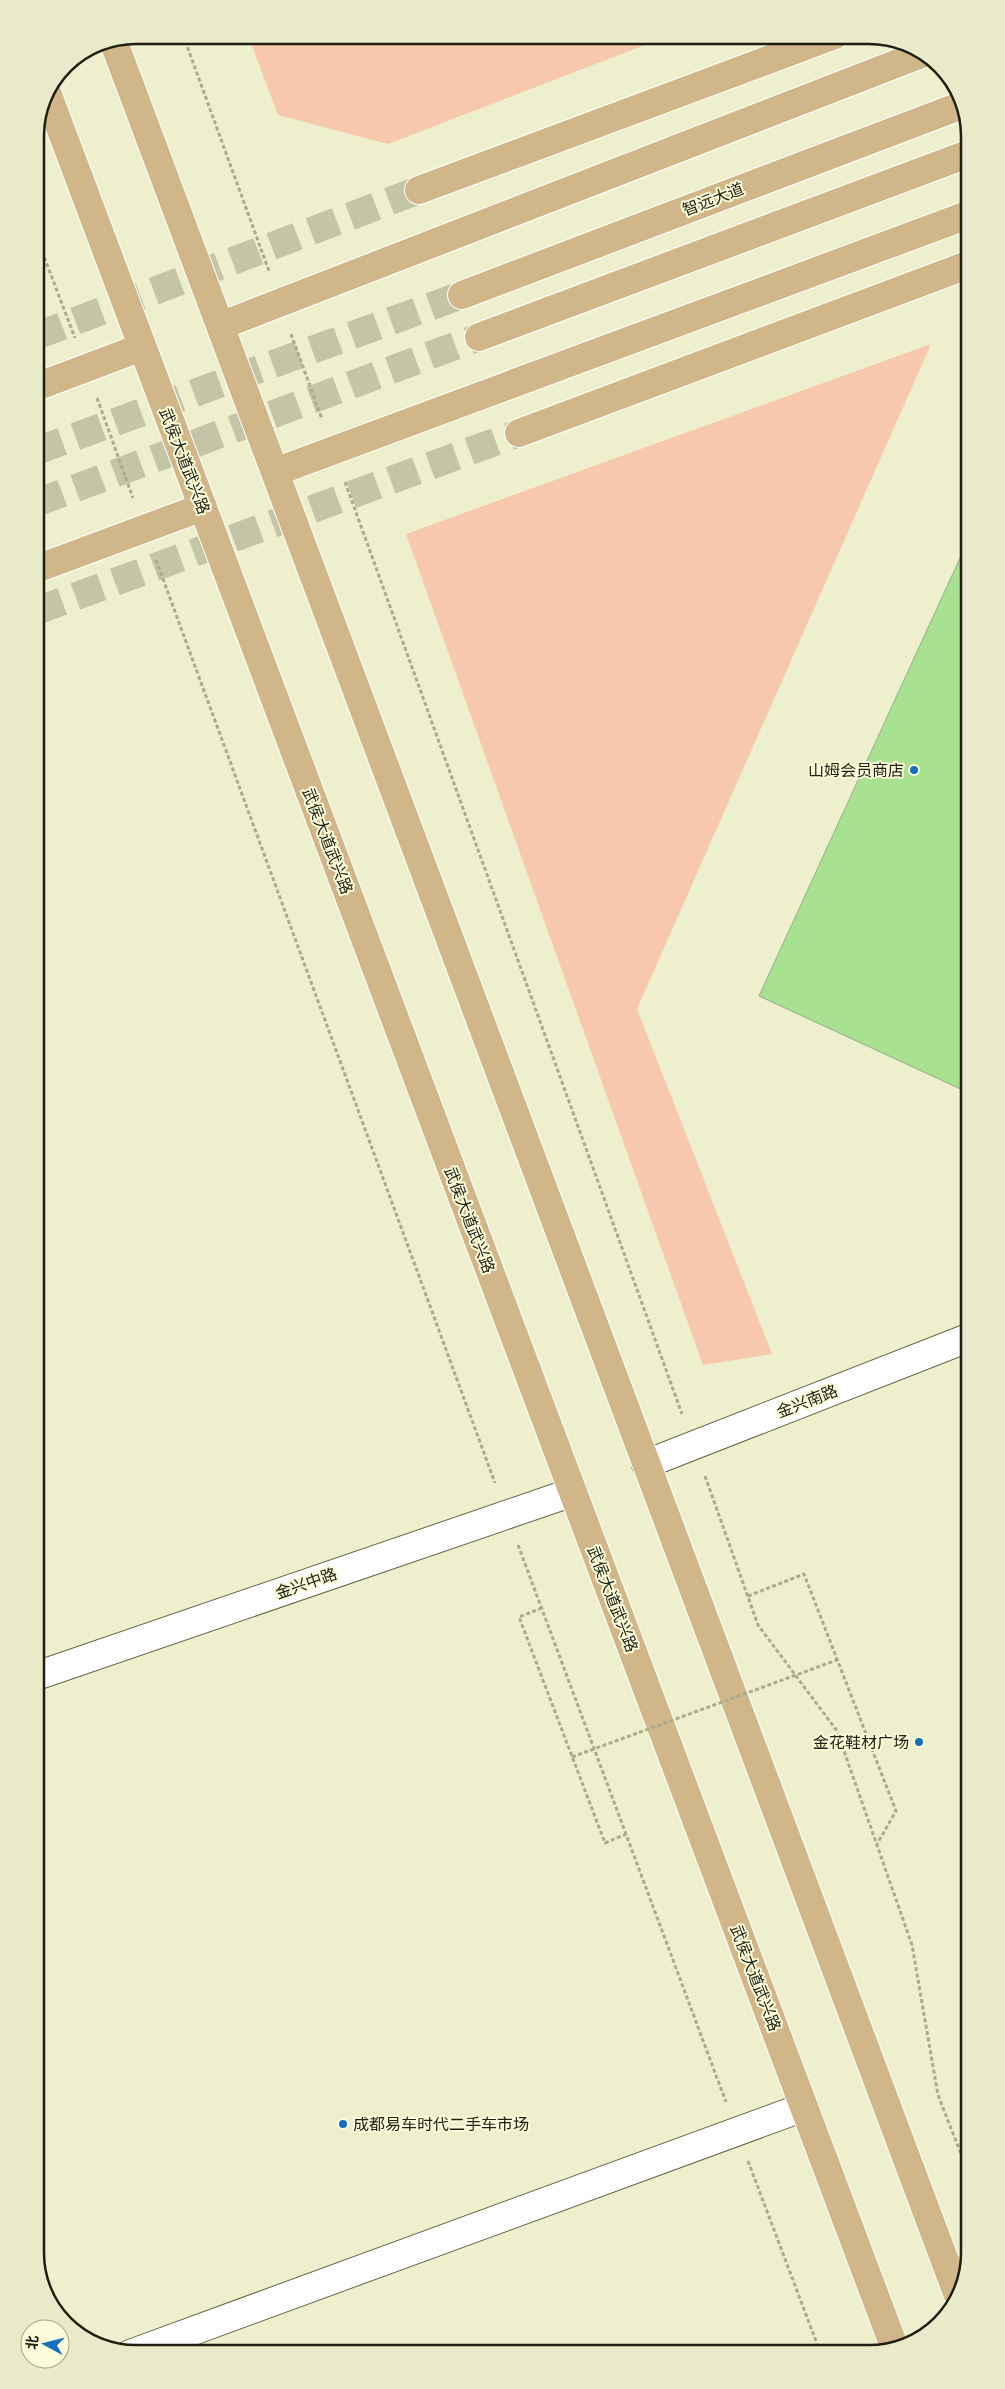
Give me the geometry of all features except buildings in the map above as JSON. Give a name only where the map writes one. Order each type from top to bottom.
[{"type":"main road","points":[[418,190],[811,44]]},
{"type":"main road","points":[[115,47],[955,2287]]},
{"type":"main road","points":[[220,326],[915,56]]},
{"type":"main road","name":"武侯大道武兴路","points":[[50,102],[892,2342]]},
{"type":"main road","name":"智远大道","points":[[462,295],[956,107]]},
{"type":"main road","points":[[479,337],[961,156]]},
{"type":"main road","points":[[275,472],[961,217]]},
{"type":"main road","points":[[519,432],[961,267]]},
{"type":"main road","points":[[44,384],[142,347]]},
{"type":"main road","points":[[44,566],[202,507]]},
{"type":"street","name":"金兴南路","points":[[646,1464],[961,1341]]},
{"type":"street","name":"金兴中路","points":[[44,1673],[573,1492]]},
{"type":"street","points":[[155,2345],[804,2107]]},
{"type":"path","points":[[186,44],[758,1625],[837,1731],[912,1945],[938,2095],[961,2154]]},
{"type":"path","points":[[44,255],[507,1514],[817,2345]]},
{"type":"path","points":[[748,1596],[804,1574],[896,1811],[877,1845]]},
{"type":"path","points":[[542,1608],[519,1617],[605,1843],[626,1834]]},
{"type":"path","points":[[572,1757],[837,1660]]},
{"type":"shaded area","points":[[251,44],[648,44],[388,144],[278,115]]},
{"type":"shaded area","points":[[931,344],[637,1009],[772,1354],[703,1365],[406,534]]},
{"type":"tunnel","points":[[44,333],[419,190]]},
{"type":"tunnel","points":[[44,448],[462,295]]},
{"type":"tunnel","points":[[44,500],[479,337]]},
{"type":"tunnel","points":[[44,608],[519,433]]},
{"type":"place","name":"山姆会员商店","points":[[914,770]]},
{"type":"place","name":"金花鞋材广场","points":[[919,1742]]},
{"type":"place","name":"成都易车时代二手车市场","points":[[343,2124]]}]
